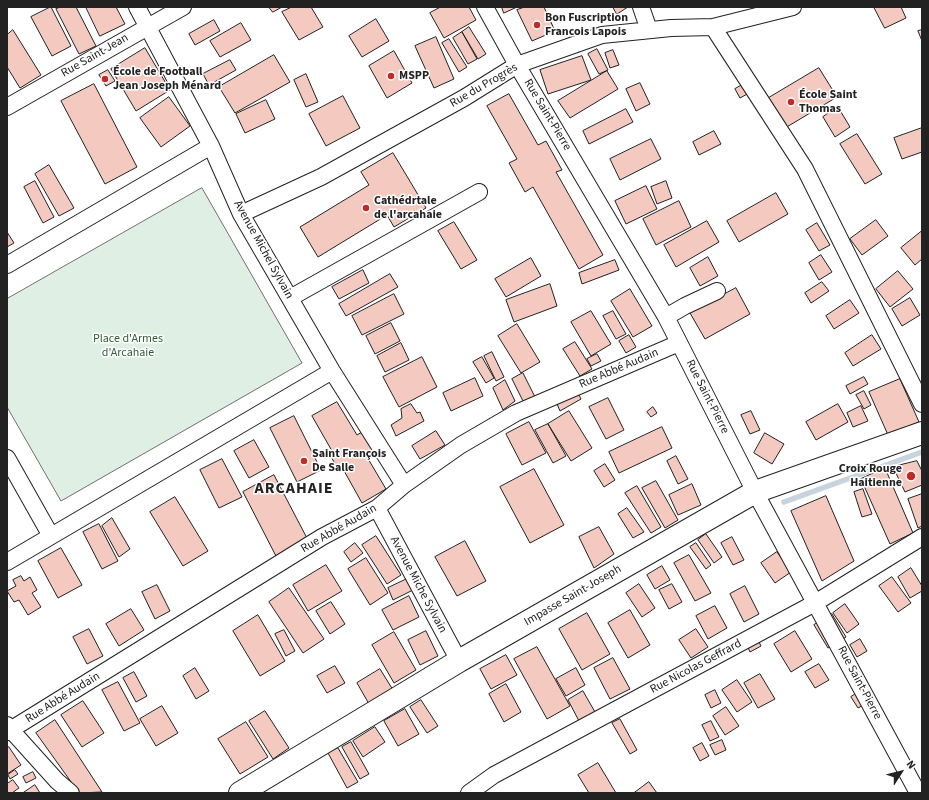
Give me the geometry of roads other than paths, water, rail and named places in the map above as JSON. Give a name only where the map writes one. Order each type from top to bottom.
[{"type":"street","name":"Avenue Michel Sylvain","points":[[137,7],[211,146],[241,214],[332,371],[404,485]]},
{"type":"street","name":"Rue Saint-Jean","points":[[7,107],[183,7]]},
{"type":"street","name":"Rue Saint-Pierre","points":[[485,7],[517,65],[666,317],[755,492],[918,793]]},
{"type":"street","points":[[641,7],[649,30]]},
{"type":"street","name":"Rue du Progrès","points":[[241,214],[321,177],[464,98],[517,65],[602,35],[671,28],[713,27],[793,7]]},
{"type":"street","points":[[713,27],[805,169],[922,404]]},
{"type":"street","points":[[7,265],[211,146]]},
{"type":"street","points":[[290,298],[479,192]]},
{"type":"street","points":[[666,317],[717,290]]},
{"type":"street","name":"Rue Abbé Audain","points":[[8,729],[322,537],[377,508],[404,485],[461,445],[516,413],[680,343]]},
{"type":"street","points":[[7,562],[332,371]]},
{"type":"street","name":"Impasse Saint-Joseph","points":[[240,793],[459,661],[755,492],[922,433]]},
{"type":"street","points":[[7,458],[51,536]]},
{"type":"street","name":"Avenue Miche Sylvain","points":[[377,508],[459,661]]},
{"type":"street","name":"Rue Nicolas Geffrard","points":[[469,793],[494,775],[815,603],[922,537]]},
{"type":"street","points":[[8,729],[57,781],[71,793]]},
{"type":"waterway","points":[[784,502],[922,452]]},
{"type":"place","name":"Bon Fuscription Francois Lapois","points":[[537,25]]},
{"type":"place","name":"MSPP","points":[[391,76]]},
{"type":"place","name":"École de Football Jean Joseph Ménard","points":[[105,79]]},
{"type":"place","name":"École Saint Thomas","points":[[791,102]]},
{"type":"place","name":"Cathédrtale de l'arcahaie","points":[[366,208]]},
{"type":"place","name":"Saint François De Salle","points":[[304,461]]},
{"type":"place","name":"Croix Rouge Haitienne","points":[[911,476]]},
{"type":"district","name":"ARCAHAIE","points":[[294,489]]},
{"type":"park label","name":"Place d'Armes d'Arcahaie","points":[[128,346]]}]
